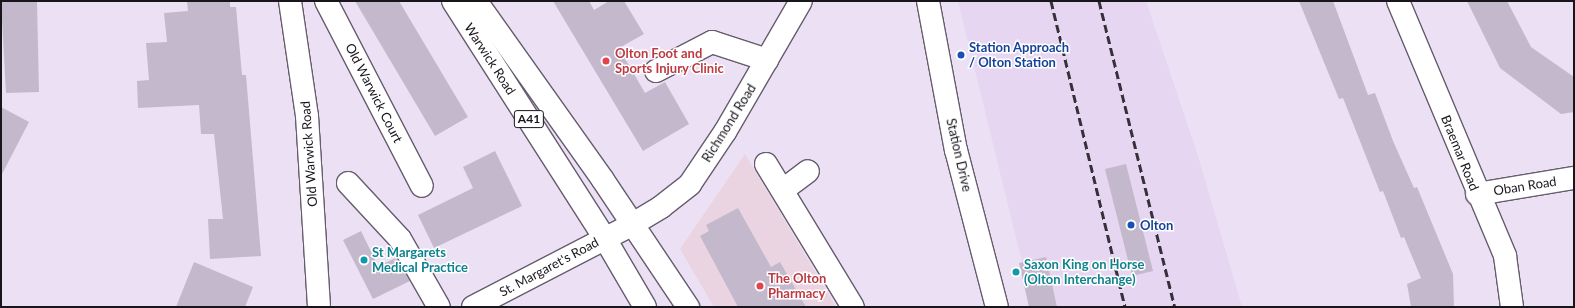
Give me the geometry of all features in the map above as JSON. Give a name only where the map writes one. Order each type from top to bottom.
[{"type":"main road","name":"Old Warwick Road","points":[[290,1],[307,116],[318,307]]},
{"type":"main road","name":"Old Warwick Court","points":[[326,1],[422,186]]},
{"type":"main road","name":"Warwick Road","points":[[453,1],[604,237],[645,307]]},
{"type":"main road","name":"Warwick Road","points":[[476,1],[633,224],[688,307]]},
{"type":"main road","name":"Richmond Road","points":[[633,224],[661,207],[690,184],[725,132],[801,1]]},
{"type":"main road","name":"Station Drive","points":[[928,1],[956,150],[997,307]]},
{"type":"main road","name":"Braemar Road","points":[[1398,1],[1477,194],[1505,256],[1512,307]]},
{"type":"main road","points":[[656,71],[712,42],[767,60]]},
{"type":"main road","points":[[766,164],[853,307]]},
{"type":"main road","points":[[783,190],[808,171]]},
{"type":"main road","name":"Oban Road","points":[[1477,194],[1574,178]]},
{"type":"main road","points":[[348,183],[400,238],[439,307]]},
{"type":"main road","points":[[604,237],[633,224]]},
{"type":"main road","name":"St. Margaret's Road","points":[[477,306],[604,237]]},
{"type":"shaded area","points":[[958,1],[1146,1],[1198,156],[1242,307],[1029,307],[1022,262]]},
{"type":"shaded area","points":[[745,154],[836,307],[714,307],[680,249]]},
{"type":"building","points":[[1,1],[37,1],[39,92],[6,93]]},
{"type":"building","points":[[187,1],[230,1],[230,7],[236,7],[242,75],[246,75],[261,256],[210,259],[208,219],[223,219],[214,134],[201,134],[199,105],[138,108],[137,81],[149,80],[146,43],[167,42],[164,13],[188,11]]},
{"type":"building","points":[[355,1],[399,1],[468,117],[435,136]]},
{"type":"building","points":[[553,1],[589,1],[594,10],[609,1],[624,1],[644,34],[619,48],[645,93],[665,82],[689,124],[643,151]]},
{"type":"building","points":[[1299,1],[1333,1],[1368,95],[1375,93],[1393,141],[1414,188],[1417,187],[1453,274],[1454,307],[1411,307],[1407,284],[1421,278],[1404,237],[1401,238],[1383,191],[1380,192],[1343,98],[1339,99]]},
{"type":"building","points":[[1467,1],[1507,1],[1531,47],[1574,77],[1574,112],[1561,114],[1500,68]]},
{"type":"building","points":[[1,107],[29,122],[1,176]]},
{"type":"building","points":[[495,151],[522,206],[434,248],[418,215],[473,188],[463,167]]},
{"type":"building","points":[[1126,164],[1153,271],[1132,276],[1105,169]]},
{"type":"building","points":[[738,208],[771,267],[780,262],[806,307],[738,307],[700,236],[709,231],[706,225]]},
{"type":"building","name":"St Margarets Medical Practice","points":[[361,231],[378,266],[396,258],[410,281],[373,299],[343,240]]},
{"type":"building","points":[[1046,257],[1057,307],[1029,307],[1019,263]]},
{"type":"building","points":[[194,262],[253,287],[245,307],[176,307]]},
{"type":"railway","points":[[1051,1],[1125,307]]},
{"type":"railway","points":[[1099,1],[1175,307]]},
{"type":"place","name":"Station Approach / Olton Station","points":[[961,55]]},
{"type":"place","name":"Olton Foot and Sports Injury Clinic","points":[[606,61]]},
{"type":"place","name":"Olton","points":[[1131,225]]},
{"type":"place","name":"St Margarets Medical Practice","points":[[364,260]]},
{"type":"place","name":"Saxon King on Horse (Olton Interchange)","points":[[1016,272]]},
{"type":"place","name":"The Olton Pharmacy","points":[[760,286]]}]
